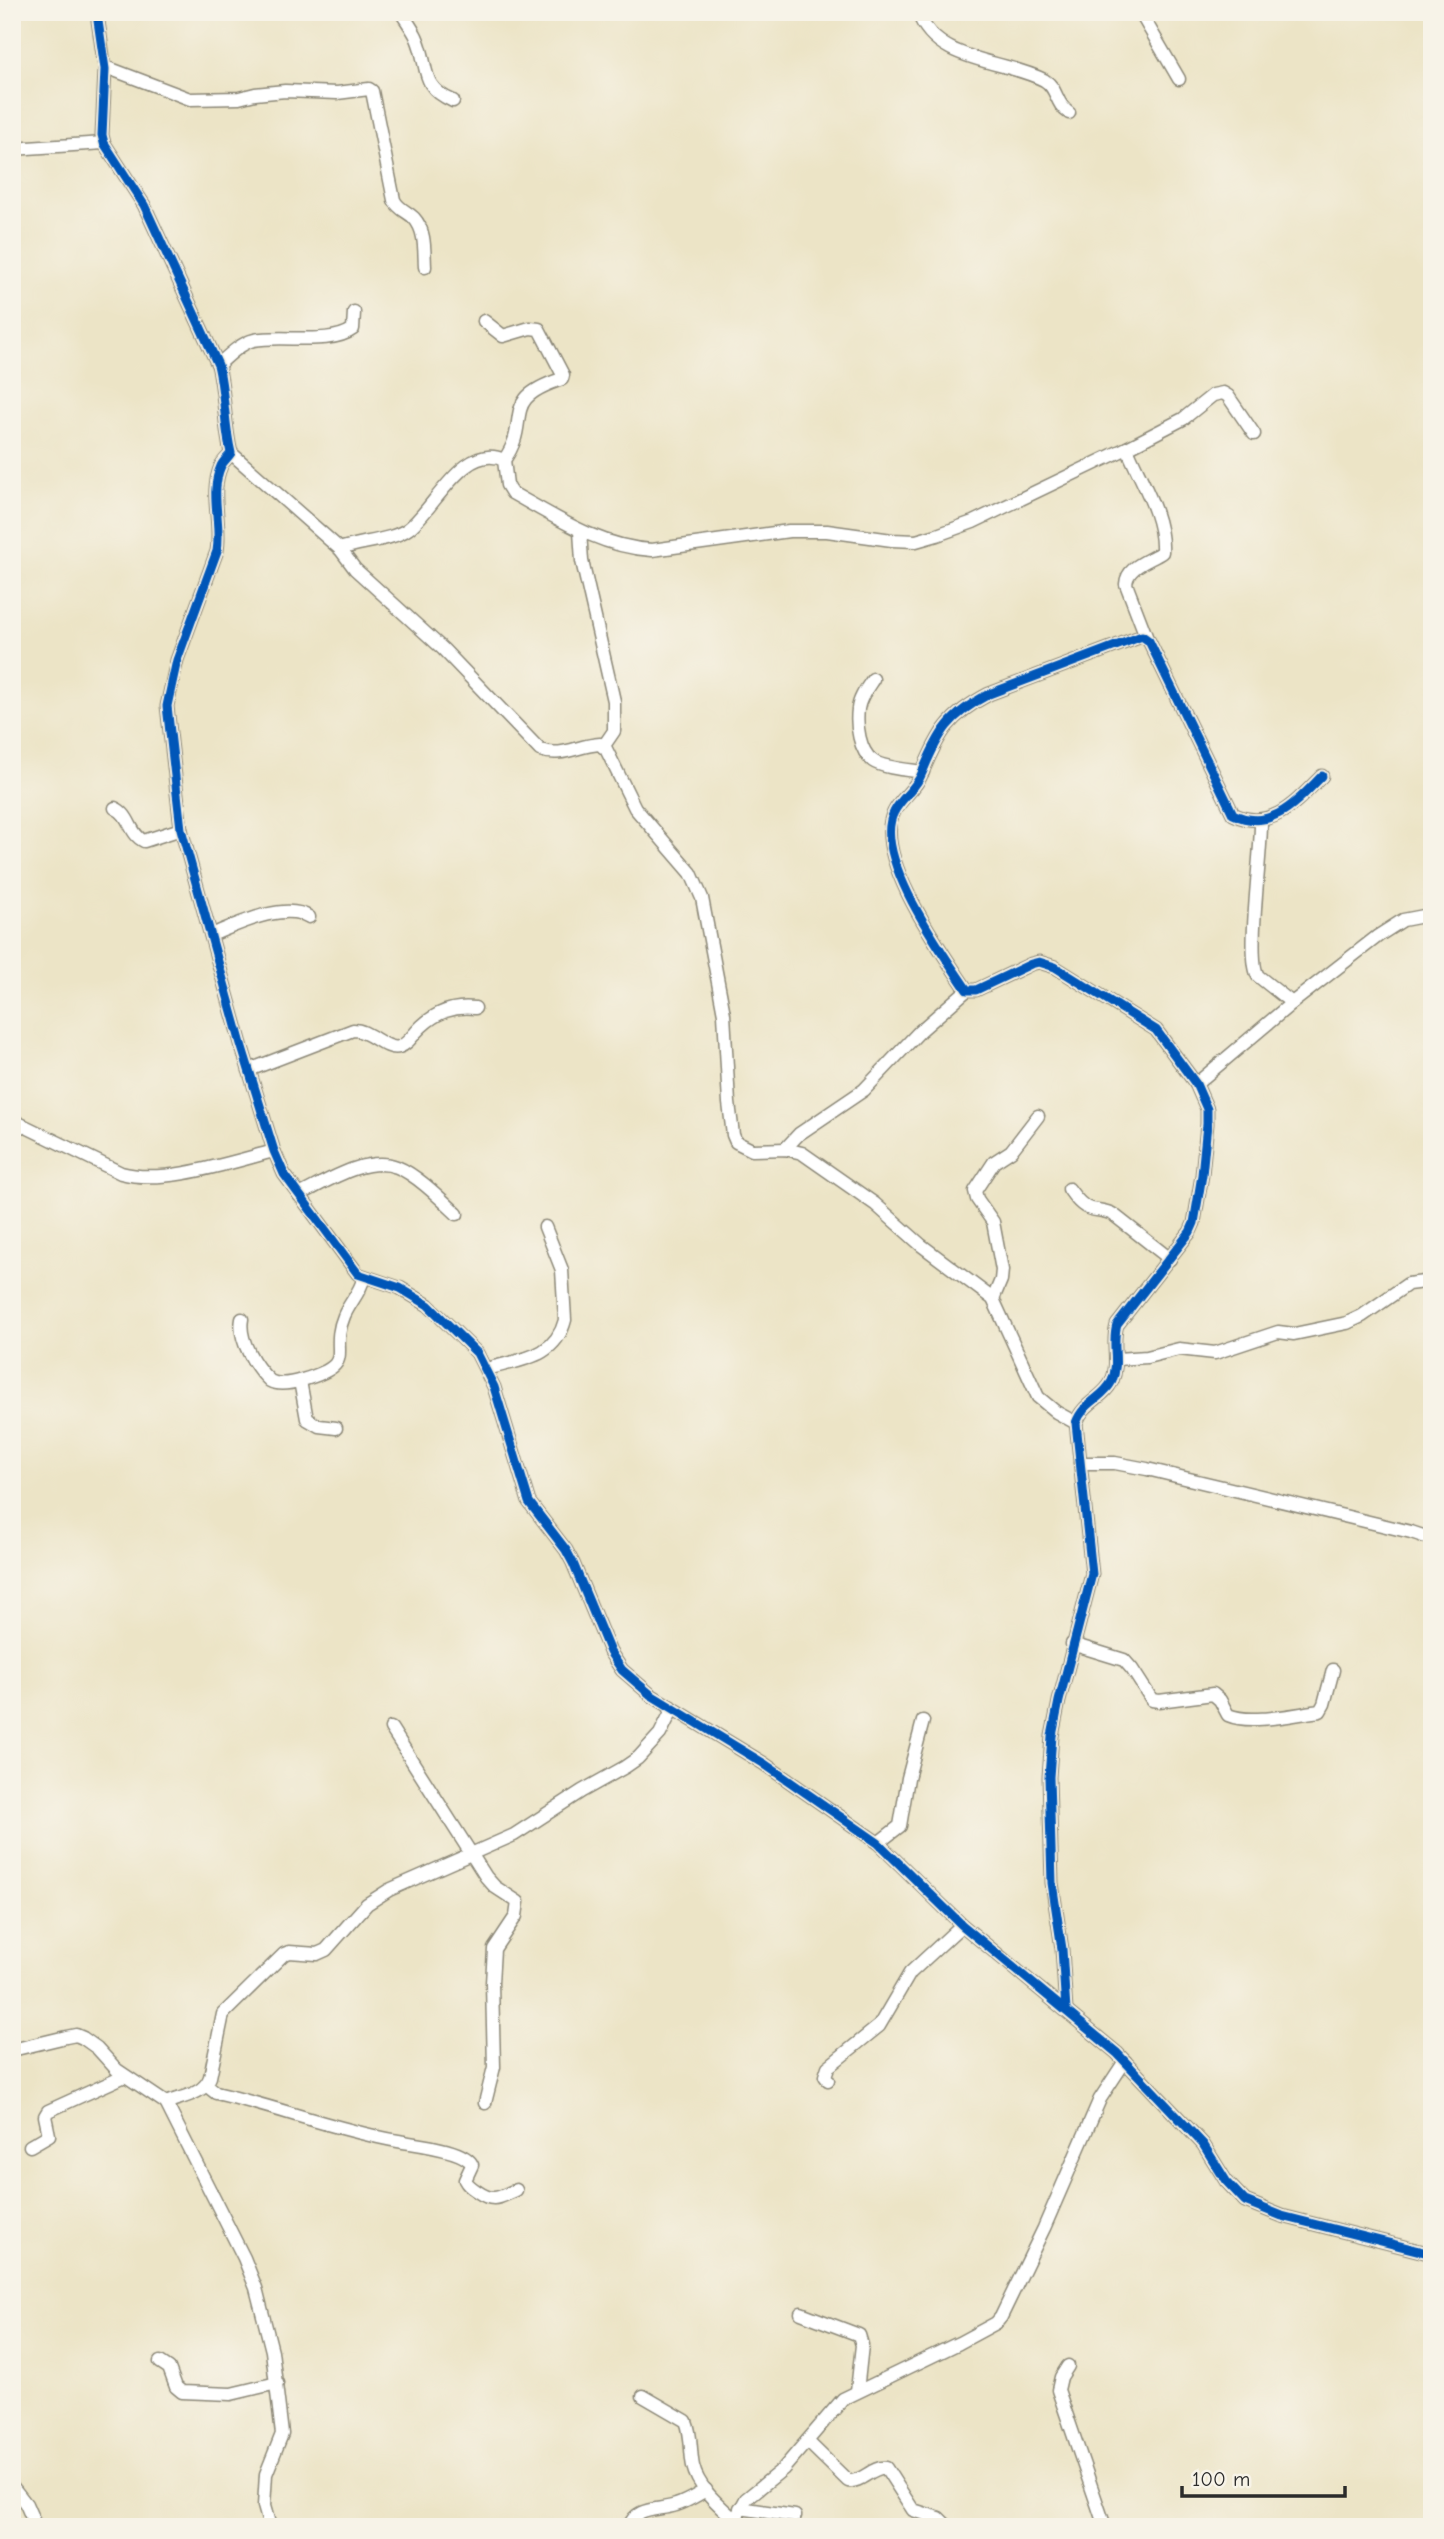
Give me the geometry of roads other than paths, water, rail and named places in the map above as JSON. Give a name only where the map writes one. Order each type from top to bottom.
[{"type":"street","points":[[100,12],[98,22],[105,69],[102,135],[104,143],[144,205],[218,365],[231,453],[340,549],[355,569],[443,649],[540,750],[561,753],[593,745],[603,747],[616,764],[635,808],[691,873],[702,898],[724,1014],[733,1135],[736,1142],[752,1150],[785,1149],[802,1153],[875,1204],[921,1245],[993,1299],[1038,1397],[1056,1412],[1076,1423]]},
{"type":"street","points":[[401,12],[416,36],[431,87],[440,96],[453,102]]},
{"type":"street","points":[[918,12],[923,26],[944,45],[1045,81],[1055,91],[1059,105],[1069,113]]},
{"type":"street","points":[[1140,12],[1179,79]]},
{"type":"street","points":[[105,69],[190,99],[239,98],[285,92],[337,93],[369,89],[375,99],[394,200],[399,208],[416,220],[421,230],[425,267]]},
{"type":"street","points":[[12,149],[104,143]]},
{"type":"street","points":[[218,365],[252,340],[321,338],[349,332],[353,329],[354,312]]},
{"type":"street","points":[[484,321],[503,336],[530,328],[539,329],[563,375],[562,379],[533,390],[523,400],[512,450],[504,460],[507,485],[512,493],[580,531],[637,549],[653,550],[789,531],[827,531],[916,541],[958,529],[1127,448],[1183,419],[1208,398],[1218,394],[1228,396],[1254,434]]},
{"type":"street","points":[[1127,448],[1154,511],[1161,552],[1129,572],[1126,584],[1146,636],[1195,733],[1229,810],[1240,818],[1261,821],[1290,808],[1322,776]]},
{"type":"street","points":[[231,453],[221,466],[215,497],[219,537],[217,551],[177,660],[167,706],[181,829],[249,1070],[274,1151],[284,1174],[358,1274],[400,1288],[428,1305],[477,1353],[487,1369],[529,1502],[566,1550],[610,1652],[632,1680],[763,1763],[878,1843],[962,1925],[1125,2061],[1195,2136],[1226,2181],[1245,2201],[1282,2216],[1432,2254]]},
{"type":"street","points":[[340,549],[407,530],[437,495],[471,463],[489,457],[504,460]]},
{"type":"street","points":[[580,531],[582,561],[614,701],[614,731],[603,747]]},
{"type":"street","points":[[967,990],[914,907],[896,864],[890,834],[894,812],[915,786],[941,733],[968,704],[1123,642],[1146,636]]},
{"type":"street","points":[[873,679],[862,696],[858,709],[859,731],[865,751],[878,764],[923,772]]},
{"type":"street","points":[[115,808],[125,815],[135,835],[144,841],[181,829]]},
{"type":"street","points":[[1261,821],[1254,971],[1292,1003]]},
{"type":"street","points":[[211,934],[261,916],[294,911],[309,917]]},
{"type":"street","points":[[1196,1084],[1292,1003],[1392,926],[1403,920],[1429,915]]},
{"type":"street","points":[[785,1149],[799,1134],[864,1090],[920,1031],[967,990],[976,990],[1039,962],[1055,967],[1156,1030],[1196,1084],[1207,1109],[1202,1175],[1190,1233],[1117,1325],[1116,1370],[1106,1391],[1082,1408],[1076,1423],[1092,1574],[1072,1644],[1052,1736],[1049,1777],[1052,1883],[1062,1950],[1066,2010]]},
{"type":"street","points":[[249,1070],[353,1030],[360,1030],[398,1048],[445,1010],[461,1006],[475,1008]]},
{"type":"street","points":[[993,1299],[1002,1270],[993,1222],[976,1199],[975,1191],[994,1162],[1011,1151],[1038,1116]]},
{"type":"street","points":[[12,1120],[131,1176],[193,1171],[274,1151]]},
{"type":"street","points":[[299,1195],[362,1166],[388,1165],[397,1167],[427,1188],[457,1214]]},
{"type":"street","points":[[1069,1189],[1085,1207],[1114,1215],[1170,1259]]},
{"type":"street","points":[[487,1369],[545,1351],[558,1339],[563,1328],[565,1320],[562,1270],[545,1227]]},
{"type":"street","points":[[242,1319],[240,1326],[245,1343],[265,1376],[274,1384],[300,1381],[326,1373],[337,1361],[343,1317],[361,1289],[364,1277]]},
{"type":"street","points":[[1117,1359],[1147,1357],[1179,1349],[1215,1353],[1278,1332],[1294,1334],[1347,1322],[1362,1316],[1408,1284],[1432,1282]]},
{"type":"street","points":[[300,1381],[307,1419],[319,1426],[336,1429]]},
{"type":"street","points":[[1080,1463],[1115,1463],[1147,1469],[1268,1496],[1432,1539]]},
{"type":"street","points":[[1072,1644],[1124,1660],[1152,1700],[1213,1694],[1220,1700],[1228,1715],[1237,1718],[1320,1711],[1333,1670]]},
{"type":"street","points":[[207,2086],[223,2014],[284,1954],[317,1954],[326,1950],[368,1904],[388,1890],[532,1825],[638,1758],[660,1734],[673,1708]]},
{"type":"street","points":[[878,1843],[900,1826],[908,1778],[923,1721]]},
{"type":"street","points":[[391,1728],[469,1854],[495,1887],[518,1902],[519,1909],[494,1949],[494,2067],[485,2103]]},
{"type":"street","points":[[828,2080],[824,2076],[828,2067],[879,2026],[910,1973],[962,1925]]},
{"type":"street","points":[[12,2050],[76,2035],[90,2042],[125,2076],[166,2103],[244,2258],[256,2288],[277,2383],[281,2440],[266,2473],[265,2513],[270,2527]]},
{"type":"street","points":[[735,2518],[751,2495],[783,2469],[835,2406],[857,2391],[996,2323],[1044,2228],[1100,2099],[1125,2061]]},
{"type":"street","points":[[30,2146],[49,2135],[44,2116],[48,2110],[125,2076]]},
{"type":"street","points":[[166,2103],[207,2086]]},
{"type":"street","points":[[207,2086],[216,2092],[377,2137],[428,2145],[466,2157],[471,2165],[465,2180],[487,2199],[516,2190]]},
{"type":"street","points":[[801,2313],[859,2336],[862,2345],[857,2391]]},
{"type":"street","points":[[160,2362],[169,2368],[176,2387],[182,2392],[231,2394],[277,2383]]},
{"type":"street","points":[[1068,2366],[1058,2390],[1105,2527]]},
{"type":"street","points":[[643,2396],[687,2423],[693,2465],[706,2490],[735,2518],[795,2516]]},
{"type":"street","points":[[807,2441],[848,2482],[856,2481],[878,2468],[886,2468],[914,2510],[939,2518],[948,2527]]},
{"type":"street","points":[[12,2486],[26,2504],[36,2527]]},
{"type":"street","points":[[629,2527],[632,2518],[642,2511],[679,2505],[706,2490]]}]
